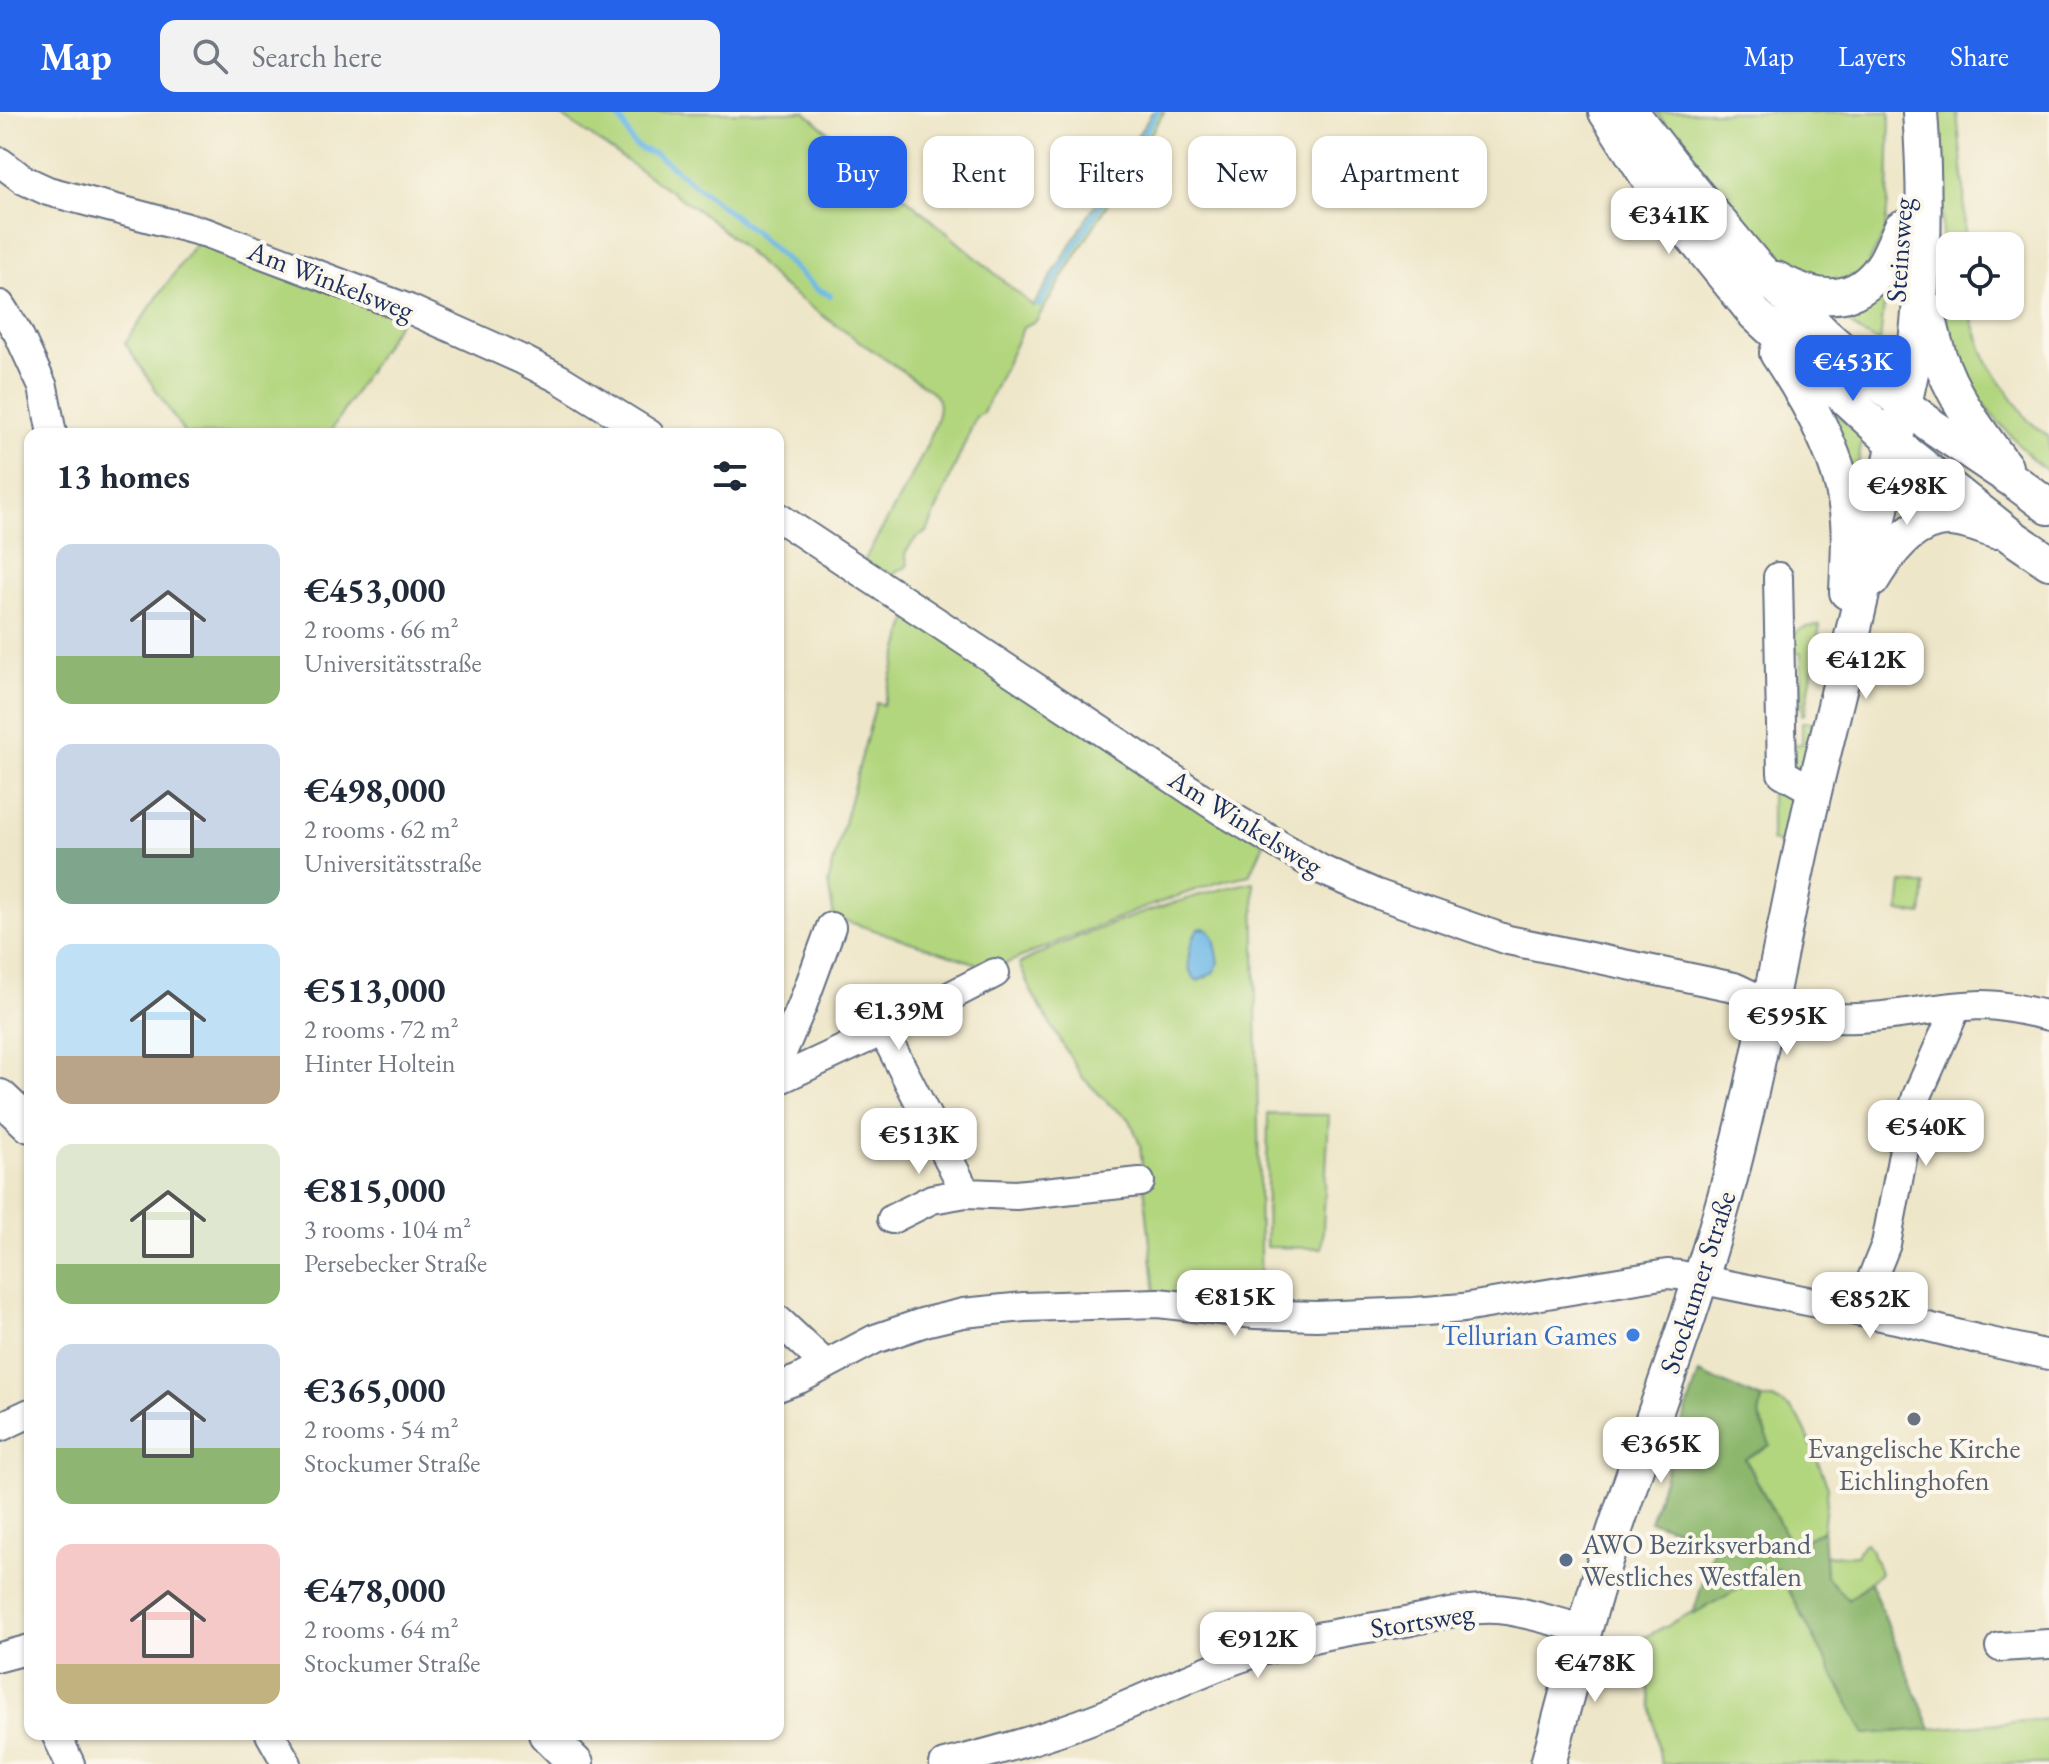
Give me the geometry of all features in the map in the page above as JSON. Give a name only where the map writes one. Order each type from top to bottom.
[{"type":"main road","points":[[1606,112],[1662,199],[1755,314],[1886,437],[2011,536],[2049,562]]},
{"type":"main road","points":[[1631,112],[1755,265],[1825,335],[1932,426],[2049,507]]},
{"type":"main road","name":"Steinsweg","points":[[1894,396],[1904,188],[1903,112]]},
{"type":"main road","name":"Steinsweg","points":[[1894,396],[1914,355],[1923,273],[1924,167],[1920,112]]},
{"type":"main road","points":[[1755,265],[1779,281],[1804,291],[1832,296],[1854,293],[1876,274],[1901,228]]},
{"type":"main road","points":[[1923,273],[1932,332],[1944,371],[2014,481]]},
{"type":"main road","points":[[1755,314],[1809,405],[1841,479],[1847,506],[1854,596]]},
{"type":"main road","name":"Stockumer Straße","points":[[1548,1764],[1610,1544],[1700,1279],[1734,1161],[1814,791],[1894,396]]},
{"type":"main road","points":[[1854,596],[1891,550],[1924,524],[1957,519],[2011,536]]},
{"type":"main road","points":[[0,1097],[24,1119]]},
{"type":"main road","points":[[552,1740],[576,1764]]},
{"type":"street","name":"Am Winkelsweg","points":[[0,162],[24,180],[48,191],[207,233],[409,309],[548,373],[640,428]]},
{"type":"street","points":[[0,305],[18,333],[43,387],[51,428]]},
{"type":"street","name":"Am Winkelsweg","points":[[784,521],[1225,813],[1322,870],[1374,893],[1508,940],[1734,987],[1793,1013],[1841,1020],[1995,1006],[2049,1016]]},
{"type":"street","points":[[1778,577],[1782,773],[1814,791]]},
{"type":"street","points":[[784,1048],[831,927]]},
{"type":"street","points":[[784,1077],[883,1031],[995,973]]},
{"type":"street","points":[[1859,1311],[1886,1244],[1917,1096],[1956,1008]]},
{"type":"street","points":[[883,1031],[966,1193]]},
{"type":"street","points":[[892,1219],[932,1199],[966,1193],[1016,1195],[1140,1182]]},
{"type":"street","points":[[784,1385],[875,1339],[925,1322],[978,1311],[1158,1303],[1255,1314],[1366,1315],[1463,1308],[1667,1274],[1859,1311],[2049,1355]]},
{"type":"street","points":[[784,1326],[826,1365]]},
{"type":"street","points":[[0,1427],[24,1416]]},
{"type":"street","name":"Stortsweg","points":[[944,1764],[1061,1731],[1197,1674],[1293,1643],[1384,1625],[1496,1609],[1584,1629]]},
{"type":"street","points":[[2000,1647],[2049,1644]]},
{"type":"street","points":[[59,1740],[70,1764]]},
{"type":"street","points":[[273,1740],[287,1764]]},
{"type":"green space","points":[[556,112],[805,112],[833,136],[808,136],[808,208],[907,208],[907,199],[1033,306],[1093,208],[1105,208],[1036,321],[1024,326],[983,413],[976,417],[927,532],[916,538],[905,553],[908,564],[890,580],[864,561],[922,455],[938,414],[936,397],[781,285],[709,218]]},
{"type":"green space","points":[[1152,112],[1164,112],[1149,136],[1137,136]]},
{"type":"green space","points":[[1656,112],[1890,112],[1885,232],[1865,271],[1831,286],[1795,276],[1726,201]]},
{"type":"green space","points":[[1935,112],[1957,112],[1965,232],[1942,232],[1940,152]]},
{"type":"green space","points":[[200,237],[405,312],[333,428],[181,428],[125,343]]},
{"type":"green space","points":[[1887,277],[1880,342],[1858,331],[1841,312]]},
{"type":"green space","points":[[1947,320],[1972,320],[1987,362],[2028,420],[2049,437],[2049,472],[2033,460],[1981,403],[1949,341]]},
{"type":"green space","points":[[1816,396],[1862,437],[1858,468],[1847,470]]},
{"type":"green space","points":[[910,611],[1264,843],[1250,875],[1155,904],[993,969],[834,917],[828,883],[876,703],[883,705]]},
{"type":"green space","points":[[1820,625],[1805,714],[1802,715],[1801,653],[1787,653],[1797,631]]},
{"type":"green space","points":[[1802,722],[1814,722],[1802,770],[1797,773],[1788,745],[1802,744]]},
{"type":"green space","points":[[1771,781],[1797,800],[1794,817],[1786,823],[1782,841],[1777,843],[1771,841]]},
{"type":"green space","points":[[1254,882],[1261,1307],[1155,1294],[1140,1145],[1130,1120],[1082,1077],[1032,993],[1019,964],[1124,919]],"holes":[[[1195,933],[1207,977],[1193,975],[1189,969]]]},
{"type":"green space","points":[[1902,883],[1925,885],[1922,915],[1899,912]]},
{"type":"green space","points":[[1268,1114],[1329,1115],[1322,1248],[1266,1247]]},
{"type":"green space","points":[[1699,1373],[1762,1399],[1759,1416],[1770,1445],[1745,1459],[1792,1547],[1823,1530],[1826,1576],[1848,1600],[1870,1582],[1931,1729],[1865,1734],[1777,1568],[1693,1614],[1713,1549],[1704,1537],[1650,1521]]},
{"type":"green space","points":[[1762,1399],[1773,1399],[1790,1408],[1799,1418],[1828,1487],[1823,1530],[1792,1547],[1745,1458],[1770,1445],[1759,1416]]},
{"type":"green space","points":[[1865,1543],[1871,1549],[1880,1573],[1848,1600],[1826,1576],[1825,1556],[1856,1555]]},
{"type":"green space","points":[[1777,1568],[1865,1734],[2049,1719],[2049,1764],[1661,1764],[1643,1656],[1635,1651],[1637,1641]]},
{"type":"water","points":[[1204,928],[1214,938],[1219,962],[1213,973],[1198,981],[1190,970],[1189,957],[1198,929]]},
{"type":"waterway","points":[[614,112],[637,147],[656,154],[757,234],[817,289],[830,295]]},
{"type":"waterway","points":[[1039,305],[1157,112]]},
{"type":"place","name":"Tellurian Games","points":[[1633,1335]]},
{"type":"place","name":"Evangelische Kirche Eichlinghofen","points":[[1914,1419]]},
{"type":"place","name":"AWO Bezirksverband Westliches Westfalen","points":[[1566,1560]]}]
